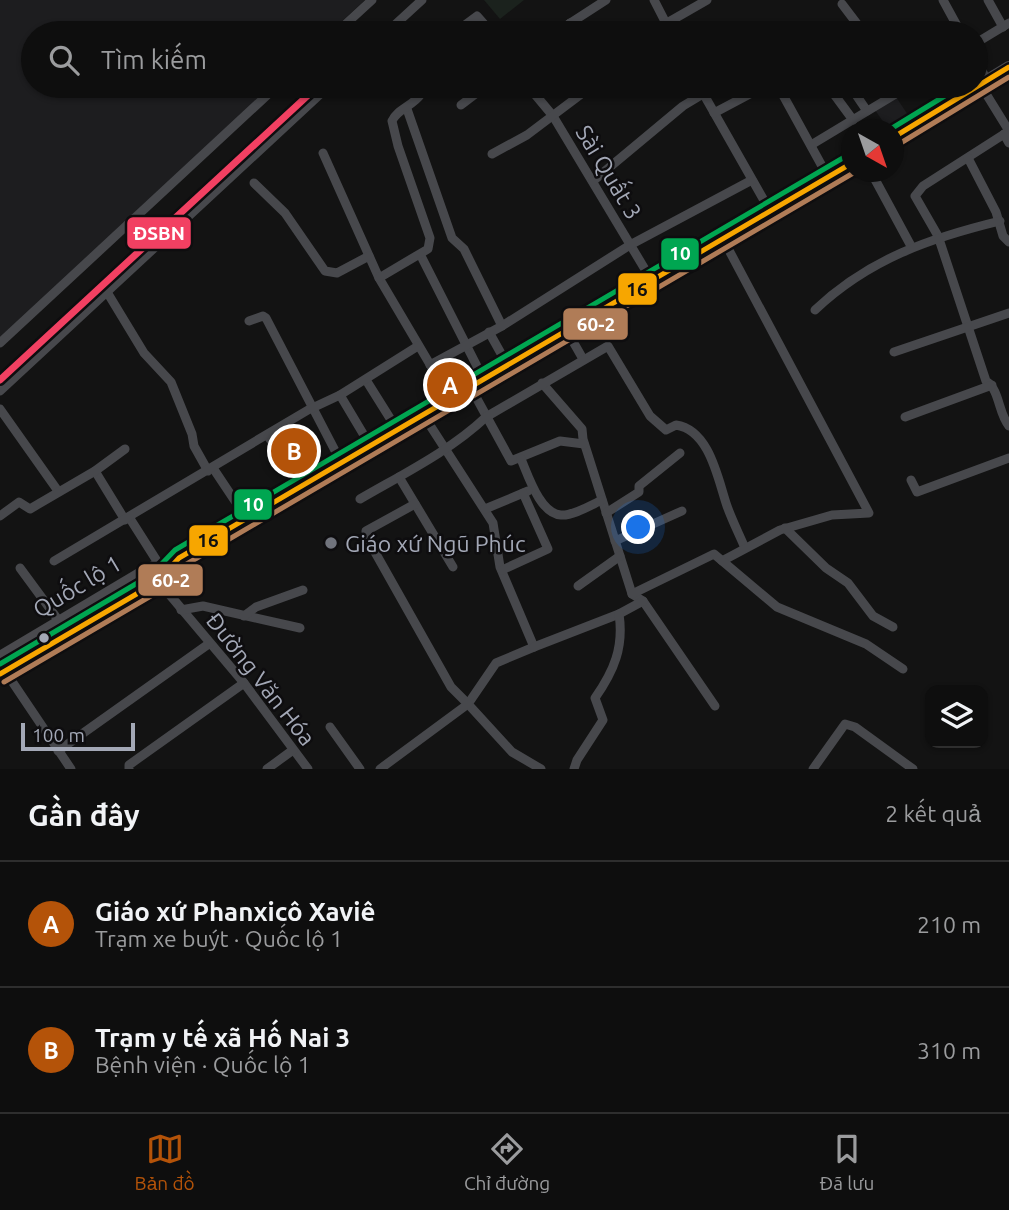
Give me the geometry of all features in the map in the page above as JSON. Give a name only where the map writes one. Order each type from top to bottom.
[{"type":"highway","points":[[988,79],[1009,67]]},
{"type":"highway","points":[[904,131],[957,98]]},
{"type":"highway","name":"Quốc lộ 1","points":[[2,670],[179,558],[841,169]]},
{"type":"highway","name":"Quốc lộ 1","points":[[0,657],[59,621],[157,572]]},
{"type":"street","points":[[349,21],[372,0]]},
{"type":"street","points":[[399,21],[422,0]]},
{"type":"street","points":[[573,21],[606,0]]},
{"type":"street","points":[[654,0],[666,21]]},
{"type":"street","points":[[670,21],[706,0]]},
{"type":"street","points":[[943,0],[954,21]]},
{"type":"street","points":[[988,0],[1006,25],[988,36]]},
{"type":"street","points":[[842,4],[855,21]]},
{"type":"street","points":[[988,92],[1007,132],[1009,143]]},
{"type":"street","points":[[1,341],[264,98]]},
{"type":"street","points":[[0,391],[316,98]]},
{"type":"street","points":[[379,278],[421,256],[428,249],[430,238],[392,121],[397,113],[407,109],[417,98]]},
{"type":"street","points":[[460,105],[470,98]]},
{"type":"street","name":"Sài Quất 3","points":[[538,98],[553,116],[652,281]]},
{"type":"street","points":[[492,154],[576,98]]},
{"type":"street","points":[[593,181],[692,98]]},
{"type":"street","points":[[706,98],[770,211]]},
{"type":"street","points":[[714,113],[742,98]]},
{"type":"street","points":[[785,98],[828,177]]},
{"type":"street","points":[[837,98],[852,119]]},
{"type":"street","points":[[858,98],[867,111]]},
{"type":"street","points":[[855,119],[886,98]]},
{"type":"street","points":[[407,109],[452,238],[464,249],[502,326]]},
{"type":"street","points":[[811,145],[841,127]]},
{"type":"street","points":[[1007,132],[923,186],[915,196],[938,236],[986,381],[992,385],[1002,417],[1009,426]]},
{"type":"street","points":[[323,153],[379,278],[451,400]]},
{"type":"street","points":[[968,159],[1000,222],[1003,236],[1009,242]]},
{"type":"street","points":[[430,365],[502,326],[630,245],[752,180]]},
{"type":"street","points":[[877,182],[912,246]]},
{"type":"street","points":[[254,183],[285,214],[325,271],[337,273],[369,256]]},
{"type":"street","points":[[815,310],[854,277],[912,246],[938,236],[1000,222]]},
{"type":"street","points":[[722,561],[785,528],[832,515],[869,513],[723,239]]},
{"type":"street","points":[[421,256],[484,380]]},
{"type":"street","points":[[107,292],[144,353],[171,382],[194,446],[247,519]]},
{"type":"street","points":[[894,352],[1009,313]]},
{"type":"street","points":[[248,321],[263,316],[266,318],[342,464]]},
{"type":"street","points":[[567,331],[583,359]]},
{"type":"street","points":[[489,332],[509,366]]},
{"type":"street","points":[[54,561],[366,380],[418,346]]},
{"type":"street","points":[[360,499],[445,448],[486,417],[608,346],[654,421],[666,430],[681,425],[694,434],[718,473],[728,509],[745,548]]},
{"type":"street","points":[[366,380],[398,431]]},
{"type":"street","points":[[542,383],[582,429],[584,444],[632,594],[643,601],[715,706]]},
{"type":"street","points":[[905,417],[992,385]]},
{"type":"street","points":[[471,388],[511,461],[560,441],[584,444]]},
{"type":"street","points":[[340,395],[371,447]]},
{"type":"street","points":[[0,410],[58,491]]},
{"type":"street","points":[[424,416],[493,523],[502,570],[534,647]]},
{"type":"street","points":[[268,436],[302,488]]},
{"type":"street","points":[[0,516],[19,502],[30,509],[95,471],[125,449]]},
{"type":"street","points":[[606,513],[639,492],[639,486],[680,453]]},
{"type":"street","points":[[911,480],[917,492],[1009,458]]},
{"type":"street","points":[[521,459],[543,503],[552,513],[563,516],[602,500]]},
{"type":"street","name":"Đường Văn Hóa","points":[[95,471],[181,610],[244,683],[308,769]]},
{"type":"street","points":[[399,477],[453,567]]},
{"type":"street","points":[[485,509],[535,488]]},
{"type":"street","points":[[502,570],[548,549],[523,493]]},
{"type":"street","points":[[530,508],[543,503]]},
{"type":"street","points":[[415,504],[366,531],[367,538],[451,687],[512,752],[541,769]]},
{"type":"street","points":[[615,541],[682,511]]},
{"type":"street","points":[[785,528],[826,568],[848,583],[873,616],[893,627]]},
{"type":"street","points":[[632,594],[713,554],[778,607],[866,644],[903,669]]},
{"type":"street","points":[[578,586],[620,556]]},
{"type":"street","points":[[20,568],[59,621]]},
{"type":"street","points":[[244,616],[256,607],[303,590]]},
{"type":"street","points":[[380,769],[468,704],[496,663],[619,614],[643,601]]},
{"type":"street","points":[[181,610],[203,606],[300,628]]},
{"type":"street","points":[[574,769],[603,720],[595,698],[613,672],[622,635],[619,614]]},
{"type":"street","points":[[58,751],[210,643]]},
{"type":"street","points":[[2,670],[71,769]]},
{"type":"street","points":[[129,769],[129,765],[244,683]]},
{"type":"street","points":[[814,769],[845,724],[855,727],[913,769]]},
{"type":"street","points":[[330,727],[360,769]]},
{"type":"street","points":[[267,769],[293,750]]},
{"type":"shaded area","points":[[0,0],[365,0],[342,21],[21,21],[21,98],[258,98],[0,337]]},
{"type":"shaded area","points":[[484,0],[524,0],[500,19]]},
{"type":"shaded area","points":[[897,98],[912,121],[904,126],[904,119],[881,119],[875,110]]},
{"type":"shaded area","points":[[292,424],[321,471],[302,483],[272,437]]},
{"type":"transit line","name":"16","points":[[988,80],[1009,67]]},
{"type":"transit line","name":"60-2","points":[[988,90],[1009,77]]},
{"type":"transit line","name":"ĐSBN","points":[[0,380],[305,98]]},
{"type":"transit line","name":"10","points":[[904,121],[941,98]]},
{"type":"transit line","name":"16","points":[[904,131],[958,98]]},
{"type":"transit line","name":"60-2","points":[[904,141],[975,98]]},
{"type":"transit line","name":"10","points":[[0,664],[151,575],[175,550],[841,159]]},
{"type":"transit line","name":"16","points":[[0,674],[157,582],[179,558],[841,169]]},
{"type":"transit line","name":"60-2","points":[[4,682],[161,590],[185,565],[841,180]]},
{"type":"place","name":"Giáo xứ Phanxicô Xaviê","points":[[450,385]]},
{"type":"place","name":"Trạm y tế xã Hố Nai 3","points":[[294,451]]},
{"type":"place","name":"Giáo xứ Ngũ Phúc","points":[[331,543]]}]
